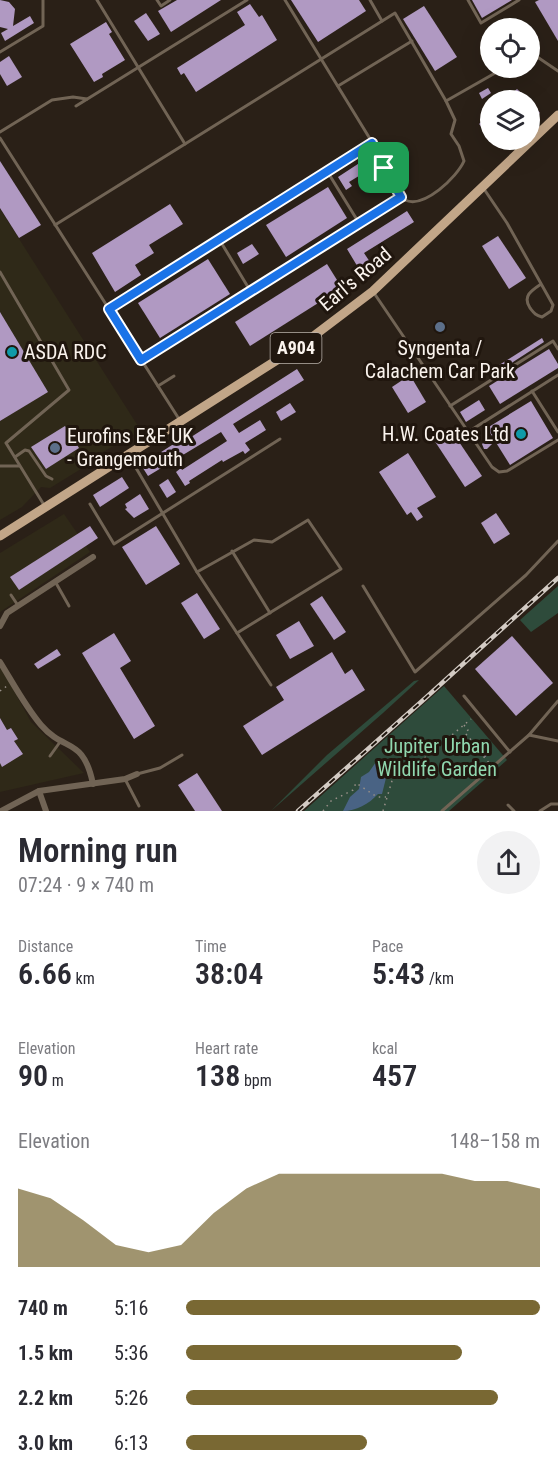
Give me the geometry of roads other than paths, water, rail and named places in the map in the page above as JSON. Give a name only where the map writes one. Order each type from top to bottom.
[{"type":"main road","name":"Earl's Road","points":[[0,536],[307,340],[373,291],[558,115]]},
{"type":"street","points":[[0,626],[7,614],[93,557]]},
{"type":"street","points":[[0,662],[40,724],[53,736],[81,751],[90,769],[93,784]]},
{"type":"street","points":[[1,811],[39,791],[125,779],[137,774]]},
{"type":"street","points":[[39,791],[46,811]]},
{"type":"lane","points":[[0,51],[43,26],[43,0]]},
{"type":"lane","points":[[98,0],[185,144]]},
{"type":"lane","points":[[157,0],[160,6],[170,0]]},
{"type":"lane","points":[[76,106],[247,0]]},
{"type":"lane","points":[[55,225],[321,59],[395,13],[455,120],[451,134],[459,146],[464,161],[459,172],[447,184],[416,201],[407,201],[401,197],[372,143],[338,86],[321,59],[285,0]]},
{"type":"lane","points":[[370,0],[382,21]]},
{"type":"lane","points":[[468,0],[481,23],[519,0]]},
{"type":"lane","points":[[338,86],[412,41]]},
{"type":"lane","points":[[540,59],[558,71]]},
{"type":"lane","points":[[446,101],[486,78]]},
{"type":"lane","points":[[0,132],[52,100],[73,97],[87,99]]},
{"type":"lane","points":[[0,138],[180,420]]},
{"type":"lane","points":[[109,309],[372,143]]},
{"type":"lane","points":[[327,171],[359,223]]},
{"type":"lane","points":[[483,187],[507,223],[553,305],[551,311],[542,317],[536,315],[527,303],[531,291],[541,284]]},
{"type":"lane","points":[[141,360],[401,197]]},
{"type":"lane","points":[[219,239],[250,292]]},
{"type":"lane","points":[[0,272],[69,390],[6,442],[45,506]]},
{"type":"lane","points":[[373,291],[492,468],[499,472],[507,471],[558,440]]},
{"type":"lane","points":[[450,406],[553,341],[558,349]]},
{"type":"lane","points":[[468,432],[558,375]]},
{"type":"lane","points":[[158,386],[174,376]]},
{"type":"lane","points":[[532,391],[558,432]]},
{"type":"lane","points":[[90,504],[114,544],[280,439]]},
{"type":"lane","points":[[15,458],[22,451],[29,451],[46,476],[52,479]]},
{"type":"lane","points":[[128,455],[197,572],[271,685]]},
{"type":"lane","points":[[0,466],[20,466]]},
{"type":"lane","points":[[197,572],[254,540],[272,542],[308,520],[341,569],[237,633]]},
{"type":"lane","points":[[363,586],[415,672],[526,575],[558,541]]},
{"type":"lane","points":[[232,552],[270,613]]},
{"type":"lane","points":[[55,582],[69,606]]},
{"type":"lane","points":[[11,595],[18,606]]},
{"type":"lane","points":[[464,696],[510,752]]},
{"type":"lane","points":[[442,811],[529,735],[558,701]]},
{"type":"lane","points":[[529,735],[558,741]]},
{"type":"lane","points":[[50,756],[61,740]]},
{"type":"lane","points":[[137,774],[160,768],[182,755]]},
{"type":"lane","points":[[125,779],[139,806]]},
{"type":"lane","points":[[540,811],[551,804],[558,804]]},
{"type":"lane","points":[[508,805],[514,811]]},
{"type":"water","points":[[382,761],[387,765],[388,770],[382,794],[378,794],[371,801],[357,808],[343,811],[350,797],[359,789],[361,777],[369,772],[376,762]]},
{"type":"railway","points":[[298,811],[558,578]]},
{"type":"place","name":"Syngenta / Calachem Car Park","points":[[440,327]]},
{"type":"place","name":"ASDA RDC","points":[[12,352]]},
{"type":"place","name":"H.W. Coates Ltd","points":[[521,434]]},
{"type":"place","name":"Eurofins E&E UK - Grangemouth","points":[[55,448]]},
{"type":"park label","name":"Jupiter Urban Wildlife Garden","points":[[437,758]]}]
